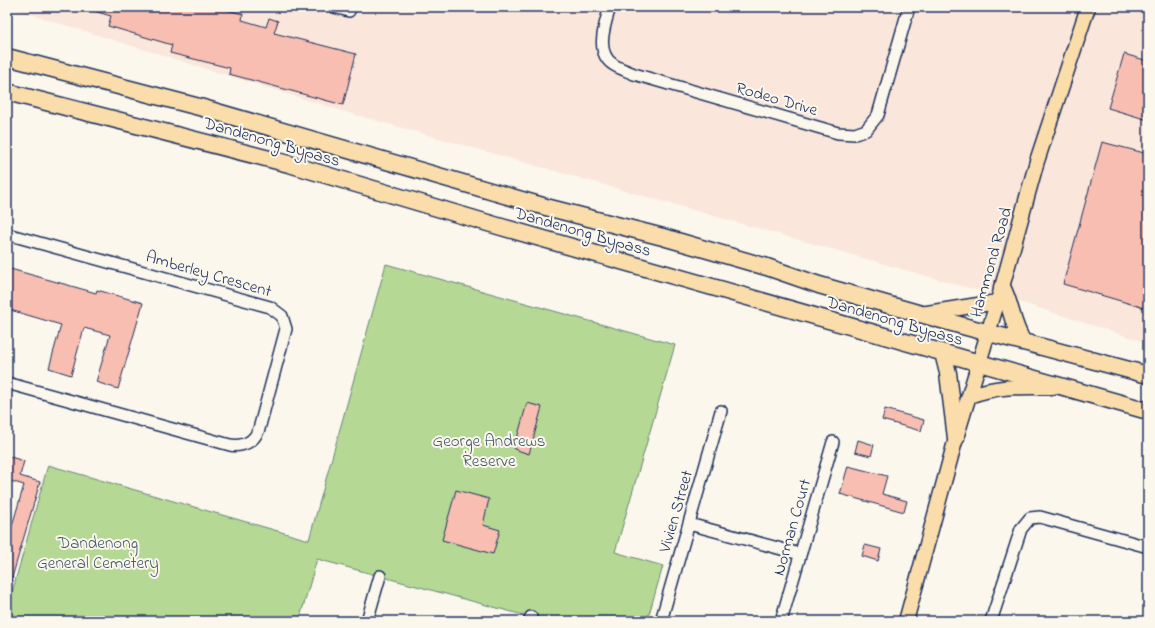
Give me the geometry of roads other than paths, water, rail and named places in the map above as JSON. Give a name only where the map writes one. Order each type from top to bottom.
[{"type":"highway","name":"Dandenong Bypass","points":[[7,57],[203,108],[546,207],[670,239],[767,267],[819,285],[920,314],[1148,375]]},
{"type":"highway","name":"Dandenong Bypass","points":[[7,92],[288,164],[505,229],[1148,411]]},
{"type":"highway","points":[[1000,294],[1009,302],[1016,330],[1023,342]]},
{"type":"highway","points":[[943,353],[948,373],[956,438]]},
{"type":"main road","name":"Hammond Road","points":[[906,621],[956,438],[1000,294],[1037,161],[1088,7]]},
{"type":"main road","points":[[920,314],[1000,294]]},
{"type":"main road","points":[[969,396],[997,388],[1064,388]]},
{"type":"street","points":[[334,7],[349,11]]},
{"type":"street","name":"Rodeo Drive","points":[[610,7],[602,39],[605,53],[612,64],[634,74],[838,133],[855,134],[866,130],[878,115],[909,7]]},
{"type":"street","name":"Amberley Crescent","points":[[7,234],[270,307],[282,316],[286,329],[259,429],[255,437],[243,445],[230,445],[7,383]]},
{"type":"street","name":"Vivien Street","points":[[661,621],[722,411]]},
{"type":"street","name":"Norman Court","points":[[781,621],[833,442]]},
{"type":"street","points":[[991,621],[1021,528],[1030,518],[1040,517],[1148,547]]},
{"type":"street","points":[[688,524],[800,554]]},
{"type":"street","points":[[367,621],[380,576]]},
{"type":"park label","name":"George Andrews Reserve","points":[[489,450]]},
{"type":"park label","name":"Dandenong General Cemetery","points":[[98,552]]}]
